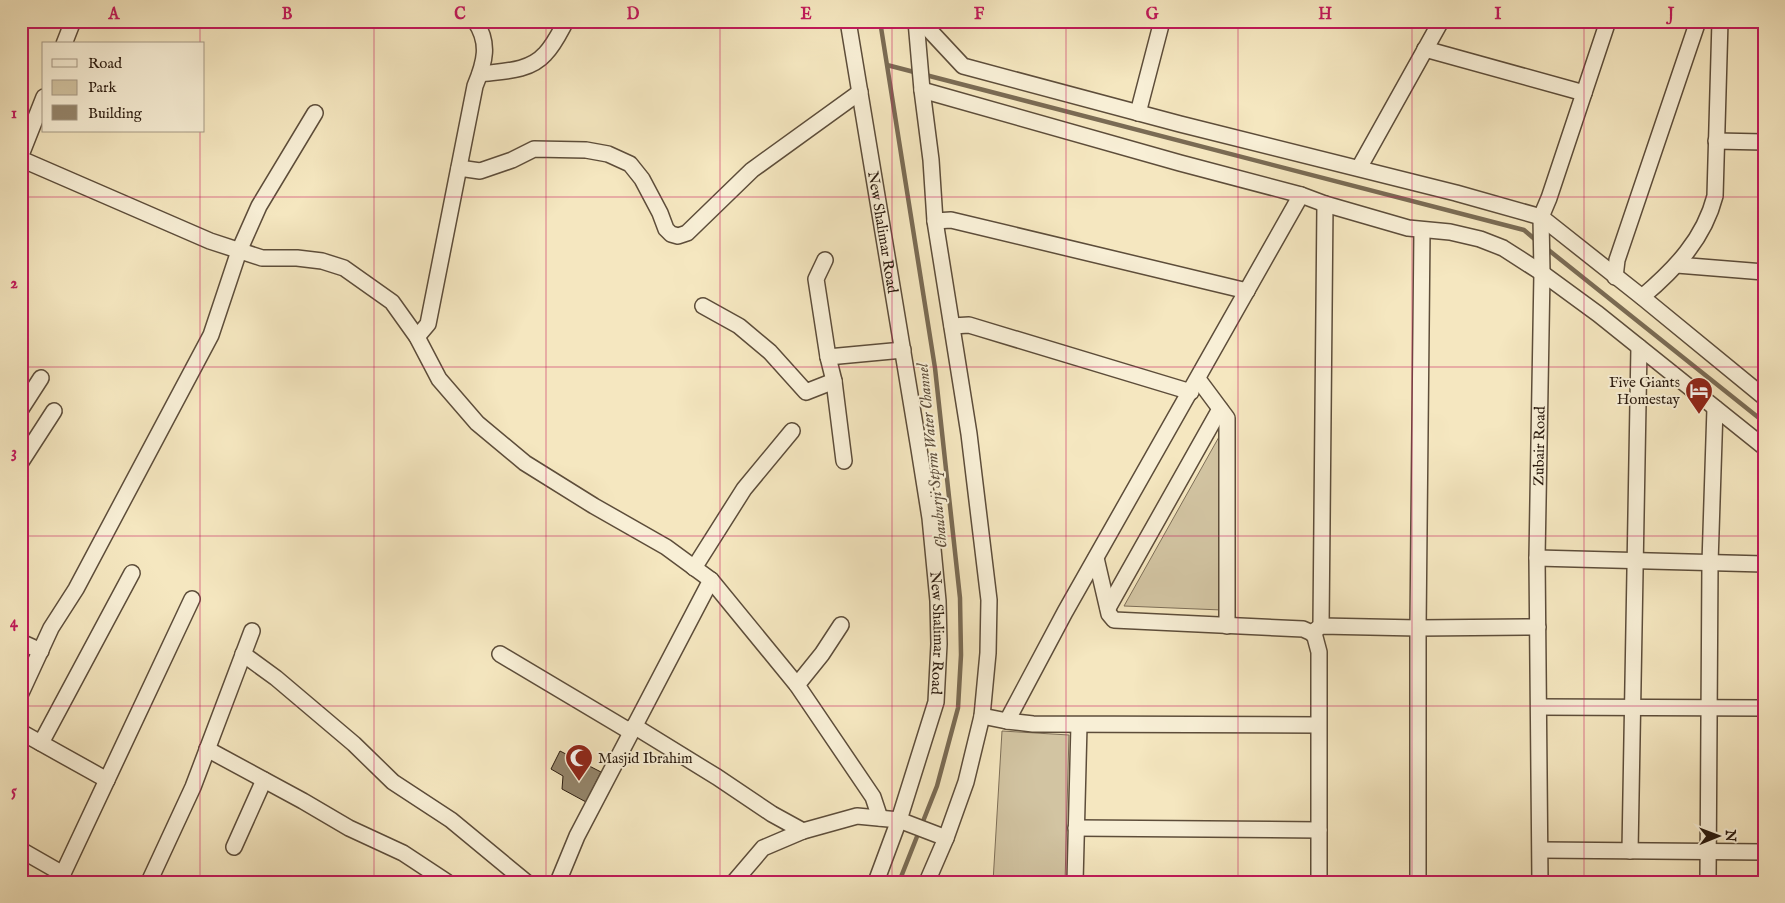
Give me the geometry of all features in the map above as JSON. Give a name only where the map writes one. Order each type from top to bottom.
[{"type":"street","points":[[65,42],[73,21]]},
{"type":"street","points":[[417,337],[428,324],[474,86],[484,64],[484,37],[474,21]]},
{"type":"street","points":[[480,74],[522,69],[536,62],[546,54],[566,21]]},
{"type":"street","name":"New Shalimar Road","points":[[848,21],[904,350],[930,518],[938,601],[939,644],[936,702],[902,821],[876,882]]},
{"type":"street","points":[[916,21],[931,160],[935,221],[969,434],[989,600],[988,653],[982,716],[966,782],[940,835],[927,882]]},
{"type":"street","points":[[921,21],[963,66],[1359,168],[1541,224],[1642,297],[1764,398]]},
{"type":"street","points":[[1359,168],[1441,21]]},
{"type":"street","name":"Zubair Road","points":[[1540,882],[1537,558],[1542,270],[1541,224],[1608,21]]},
{"type":"street","points":[[1615,276],[1617,260],[1698,21]]},
{"type":"street","points":[[1642,297],[1677,265],[1703,228],[1715,196],[1720,21]]},
{"type":"street","points":[[1138,112],[1157,22]]},
{"type":"street","points":[[1425,49],[1584,93]]},
{"type":"street","points":[[922,87],[1180,163],[1301,195],[1325,204],[1408,228],[1450,232],[1480,239],[1503,248],[1542,270],[1764,447]]},
{"type":"street","points":[[459,168],[480,171],[512,160],[534,149],[586,150],[608,154],[630,164],[642,179],[660,213],[666,229],[671,234],[678,236],[688,233],[752,170],[860,92]]},
{"type":"street","points":[[42,102],[21,157],[210,241],[239,251],[262,258],[322,261],[344,268],[392,302],[417,337],[439,379],[477,424],[525,463],[594,506],[666,547],[711,580],[797,685],[873,797],[880,818]]},
{"type":"street","points":[[21,693],[51,628],[76,588],[211,335],[239,251],[260,206],[315,113]]},
{"type":"street","points":[[1716,142],[1764,142]]},
{"type":"street","points":[[1007,721],[1096,558],[1301,195]]},
{"type":"street","points":[[1319,882],[1319,652],[1315,637],[1325,204]]},
{"type":"street","points":[[935,221],[951,220],[1247,291]]},
{"type":"street","points":[[1418,882],[1418,628],[1422,230]]},
{"type":"street","points":[[825,260],[816,279],[828,357],[834,381],[844,460]]},
{"type":"street","points":[[1677,265],[1764,272]]},
{"type":"street","points":[[703,306],[739,326],[770,352],[806,392],[834,381]]},
{"type":"street","points":[[952,326],[969,325],[1191,392]]},
{"type":"street","points":[[1630,851],[1639,347]]},
{"type":"street","points":[[828,357],[904,350]]},
{"type":"street","points":[[21,409],[41,378]]},
{"type":"street","points":[[1198,379],[1227,418],[1227,626]]},
{"type":"street","points":[[1708,882],[1710,563],[1715,408]]},
{"type":"street","points":[[1108,608],[1220,409]]},
{"type":"street","points":[[21,462],[54,412]]},
{"type":"street","points":[[694,568],[744,489],[792,431]]},
{"type":"street","points":[[1096,558],[1108,608],[1114,620],[1316,630],[1538,627]]},
{"type":"street","points":[[1537,558],[1764,564]]},
{"type":"street","points":[[41,743],[132,573]]},
{"type":"street","points":[[558,882],[577,836],[711,580]]},
{"type":"street","points":[[21,850],[61,878],[192,599]]},
{"type":"street","points":[[797,685],[822,654],[841,624]]},
{"type":"street","points":[[149,882],[193,787],[252,631]]},
{"type":"street","points":[[21,642],[41,651]]},
{"type":"street","points":[[243,654],[276,678],[354,744],[393,782],[451,820],[526,882]]},
{"type":"street","points":[[500,654],[717,777],[772,814],[803,830]]},
{"type":"street","points":[[1539,707],[1764,708]]},
{"type":"street","points":[[982,716],[1033,724],[1318,725]]},
{"type":"street","points":[[1075,882],[1079,725]]},
{"type":"street","points":[[21,732],[107,780]]},
{"type":"street","points":[[207,749],[349,828],[403,852],[440,880]]},
{"type":"street","points":[[234,847],[264,780]]},
{"type":"street","points":[[734,882],[763,848],[803,830],[857,816],[902,821],[940,835]]},
{"type":"street","points":[[1076,828],[1319,830]]},
{"type":"street","points":[[1540,850],[1764,852]]},
{"type":"green space","points":[[1224,428],[1222,610],[1124,606]]},
{"type":"green space","points":[[1002,731],[1069,735],[1065,882],[993,882]]},
{"type":"building","name":"Masjid Ibrahim","points":[[560,751],[601,772],[586,802],[562,789],[563,776],[551,769]]},
{"type":"building","points":[[22,870],[38,882],[21,882]]},
{"type":"waterway","name":"Chauburji Stprm Water Channel","points":[[880,21],[935,368],[960,598],[961,655],[958,708],[937,786],[899,882]]},
{"type":"waterway","points":[[887,65],[1524,230],[1538,242]]},
{"type":"waterway","points":[[1546,248],[1764,422]]},
{"type":"place","name":"Five Giants Homestay","points":[[1699,415]]},
{"type":"place","name":"Masjid Ibrahim","points":[[579,782]]}]
